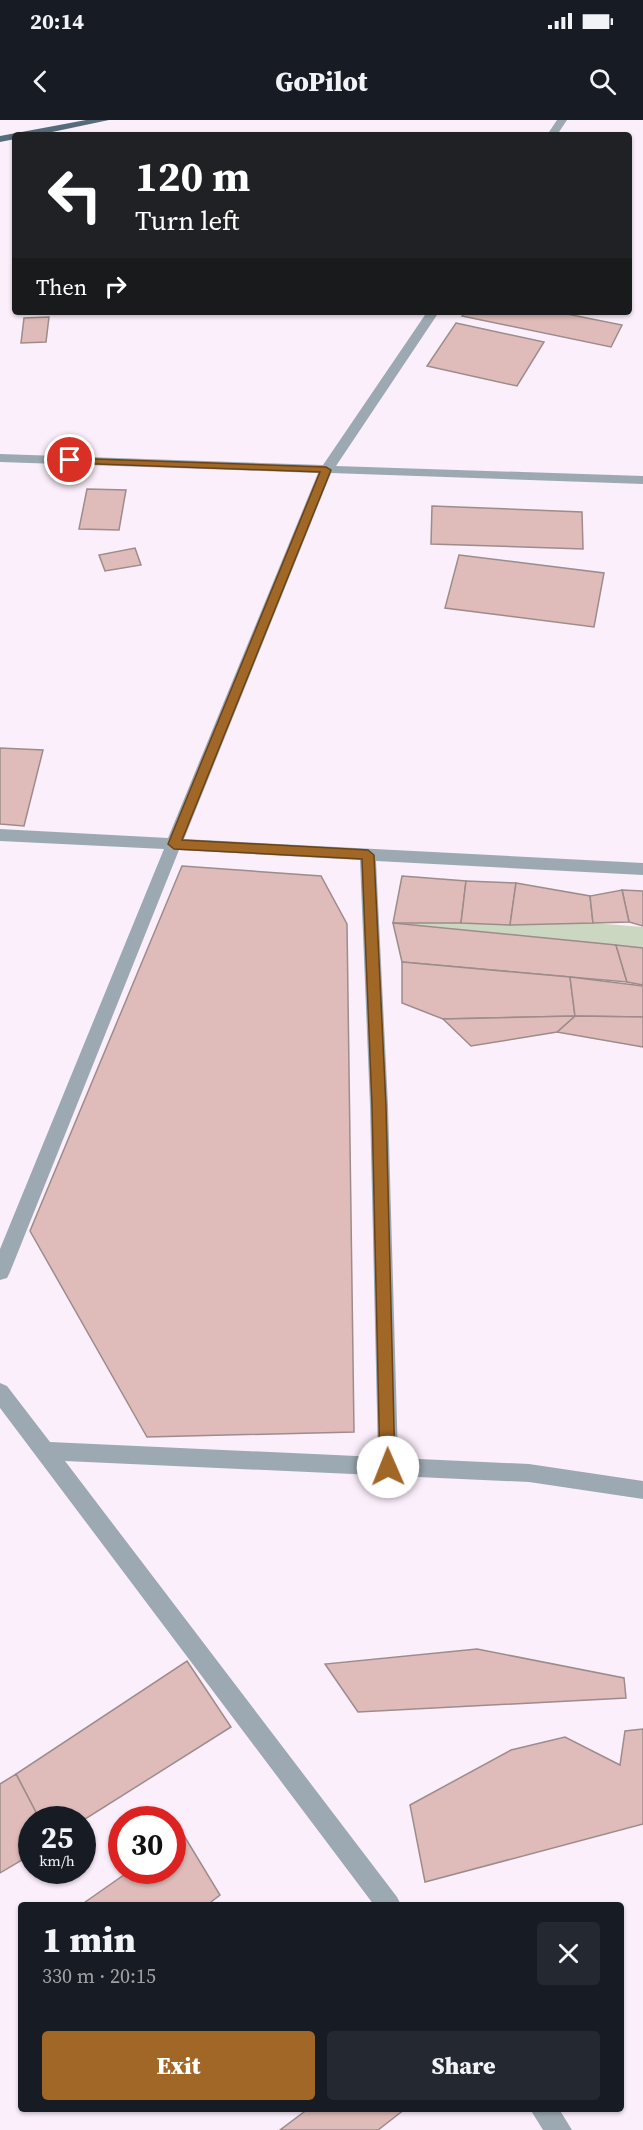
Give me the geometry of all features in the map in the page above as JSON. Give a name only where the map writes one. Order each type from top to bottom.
[{"type":"main road","points":[[37,132],[104,120]]},
{"type":"street","points":[[0,1272],[326,470],[431,315]]},
{"type":"street","points":[[0,458],[643,480]]},
{"type":"street","points":[[0,835],[643,869]]},
{"type":"street","points":[[368,855],[379,1106],[388,1467]]},
{"type":"street","points":[[0,1392],[387,1902]]},
{"type":"street","points":[[45,1451],[529,1473],[643,1490]]},
{"type":"street","points":[[545,2112],[559,2130]]},
{"type":"green space","points":[[393,923],[593,923],[643,927],[643,948]]},
{"type":"building","points":[[572,315],[622,325],[611,347],[462,316]]},
{"type":"building","points":[[49,317],[46,342],[21,343],[24,318]]},
{"type":"building","points":[[456,323],[544,342],[517,386],[427,366]]},
{"type":"building","points":[[87,489],[126,490],[119,530],[79,529]]},
{"type":"building","points":[[432,506],[582,512],[583,549],[431,544]]},
{"type":"building","points":[[135,548],[141,565],[105,571],[99,555]]},
{"type":"building","points":[[459,555],[604,573],[594,627],[445,608]]},
{"type":"building","points":[[0,748],[43,750],[24,826],[0,824]]},
{"type":"building","points":[[182,866],[321,876],[347,924],[354,1432],[147,1437],[30,1231]]},
{"type":"building","points":[[402,876],[466,881],[461,923],[393,923]]},
{"type":"building","points":[[466,881],[516,883],[510,925],[461,923]]},
{"type":"building","points":[[516,883],[590,896],[593,923],[510,925]]},
{"type":"building","points":[[622,890],[643,891],[643,926],[629,922]]},
{"type":"building","points":[[622,890],[629,922],[593,923],[590,896]]},
{"type":"building","points":[[393,923],[616,945],[627,982],[402,962]]},
{"type":"building","points":[[616,945],[643,948],[643,985],[627,982]]},
{"type":"building","points":[[402,962],[570,977],[575,1016],[443,1019],[402,1003]]},
{"type":"building","points":[[570,977],[643,986],[643,1017],[575,1016]]},
{"type":"building","points":[[575,1016],[643,1017],[643,1047],[557,1032]]},
{"type":"building","points":[[575,1016],[557,1032],[471,1046],[443,1019]]},
{"type":"building","points":[[477,1649],[624,1678],[626,1698],[358,1712],[325,1664]]},
{"type":"building","points":[[187,1661],[231,1727],[96,1812],[96,1806],[33,1806],[16,1774]]},
{"type":"building","points":[[643,1729],[643,1824],[425,1882],[410,1805],[511,1750],[565,1737],[620,1765],[625,1731]]},
{"type":"building","points":[[16,1774],[33,1806],[18,1806],[18,1862],[0,1873],[0,1784]]},
{"type":"building","points":[[186,1839],[220,1895],[211,1902],[85,1902],[111,1884],[186,1884]]},
{"type":"building","points":[[304,2112],[401,2112],[378,2130],[280,2130]]},
{"type":"route","points":[[70,460],[326,470],[174,844],[368,855],[370,943],[379,1106],[388,1467]]}]
